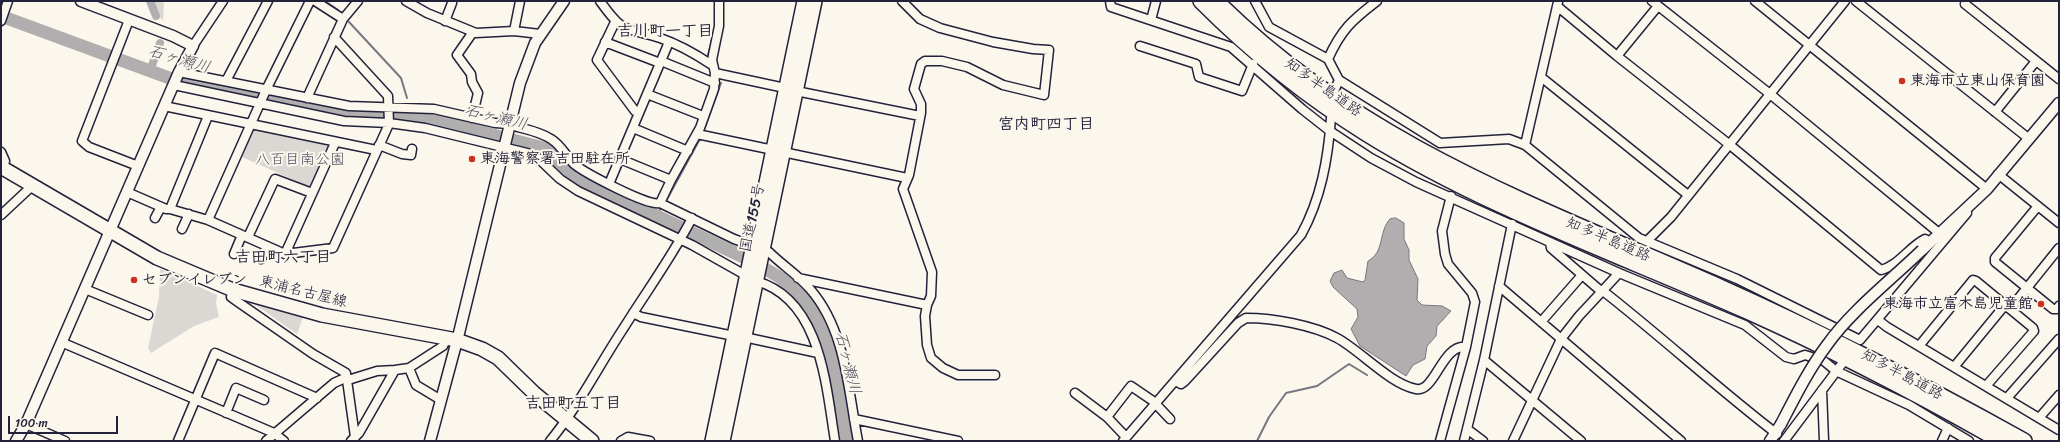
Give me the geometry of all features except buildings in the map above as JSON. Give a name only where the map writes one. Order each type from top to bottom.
[{"type":"highway","name":"知多半島道路","points":[[1201,1],[1251,48],[1299,87],[1368,134],[1443,176],[1543,223],[1801,336],[1918,395],[2001,441]]},
{"type":"highway","name":"知多半島道路","points":[[1216,1],[1268,48],[1305,78],[1342,104],[1408,144],[1475,180],[1530,206],[1812,329],[1919,383],[2024,441]]},
{"type":"main road","name":"国道155号","points":[[791,90],[804,1]]},
{"type":"main road","name":"国道155号","points":[[712,441],[739,336],[791,90],[815,1]]},
{"type":"main road","name":"東浦名古屋線","points":[[2,168],[157,258],[233,290],[322,315],[452,339],[482,349],[498,358],[534,392],[592,441]]},
{"type":"main road","name":"国道155号","points":[[723,441],[739,336]]},
{"type":"street","points":[[1,21],[8,1]]},
{"type":"street","points":[[81,1],[173,36],[193,46]]},
{"type":"street","points":[[16,441],[26,424],[179,72],[193,46],[223,1]]},
{"type":"street","points":[[226,81],[268,1]]},
{"type":"street","points":[[208,220],[266,90],[310,1]]},
{"type":"street","points":[[315,1],[343,19]]},
{"type":"street","points":[[307,98],[343,19],[358,1]]},
{"type":"street","points":[[406,1],[427,13],[474,32],[514,31],[540,34]]},
{"type":"street","points":[[514,31],[520,1]]},
{"type":"street","points":[[430,441],[441,400],[452,339],[525,68],[540,34],[564,1]]},
{"type":"street","points":[[600,1],[615,22],[628,31],[661,38],[714,69],[791,90],[920,116]]},
{"type":"street","points":[[660,203],[671,180],[698,134],[715,83],[713,49],[719,26],[719,1]]},
{"type":"street","points":[[902,1],[920,19],[940,28],[993,42],[1033,49],[1049,50],[1044,95],[996,82],[967,67],[942,61],[925,61],[921,64],[914,89],[921,104],[920,116],[907,178],[903,189],[932,272],[931,296],[927,305],[926,331],[931,358],[944,368],[958,375],[995,375]]},
{"type":"street","points":[[1110,1],[1111,7],[1231,46],[1302,109],[1330,131],[1371,158],[1416,182],[1451,196],[1619,272],[1745,325],[1786,357],[1794,359],[1805,355],[1824,361],[1836,371],[1909,405],[1969,441]]},
{"type":"street","points":[[1151,20],[1156,1]]},
{"type":"street","points":[[1255,1],[1269,27],[1328,59],[1339,80],[1438,142],[1510,139],[1525,145],[1639,238],[1737,279],[1860,340],[1986,188],[2059,103]]},
{"type":"street","points":[[1328,59],[1335,44],[1353,20],[1377,1]]},
{"type":"street","points":[[1755,1],[1986,188]]},
{"type":"street","points":[[1647,241],[1730,145],[1770,94],[1811,46],[1845,1]]},
{"type":"street","points":[[1856,1],[2028,138]]},
{"type":"street","points":[[445,21],[452,3]]},
{"type":"street","points":[[1525,145],[1558,4],[1617,56],[1730,145],[1770,180],[1881,270],[1888,269],[1916,243],[1925,239],[1930,242]]},
{"type":"street","points":[[1617,56],[1655,4],[1770,94],[1939,233]]},
{"type":"street","points":[[1965,4],[2059,79]]},
{"type":"street","points":[[129,20],[82,141],[89,147],[138,166]]},
{"type":"street","points":[[615,22],[596,60],[635,111],[639,113]]},
{"type":"street","points":[[472,118],[478,93],[472,82],[471,74],[457,55],[474,32]]},
{"type":"street","points":[[127,192],[165,208],[208,220],[285,254],[332,248],[389,123],[387,108],[388,96],[334,37]]},
{"type":"street","points":[[605,42],[715,83]]},
{"type":"street","points":[[610,184],[669,42]]},
{"type":"street","points":[[1140,46],[1196,64],[1199,76],[1242,91],[1253,64]]},
{"type":"street","points":[[1995,112],[2036,61]]},
{"type":"street","points":[[179,72],[349,106],[434,109],[510,125],[538,133],[552,139],[575,164],[610,184],[650,203],[660,203],[757,250],[769,252],[798,278],[818,299],[836,334],[841,349],[858,441]]},
{"type":"street","points":[[1542,77],[1688,195]]},
{"type":"street","points":[[1335,89],[1339,80]]},
{"type":"street","points":[[174,85],[344,121],[389,123],[443,131],[533,155],[569,186],[763,283],[785,296],[793,304],[810,330],[818,353],[835,441]]},
{"type":"street","points":[[647,94],[703,116]]},
{"type":"street","points":[[164,106],[335,143],[377,147],[411,155],[412,149]]},
{"type":"street","points":[[155,218],[165,208],[208,116]]},
{"type":"street","points":[[1075,393],[1107,417],[1125,439],[1300,235],[1320,193],[1331,118]]},
{"type":"street","points":[[633,128],[688,150]]},
{"type":"street","points":[[698,134],[907,178]]},
{"type":"street","points":[[1433,150],[1438,142]]},
{"type":"street","points":[[285,254],[335,143]]},
{"type":"street","points":[[1,152],[5,161],[2,168]]},
{"type":"street","points":[[620,159],[671,180]]},
{"type":"street","points":[[1416,182],[1421,173]]},
{"type":"street","points":[[1998,174],[2059,223]]},
{"type":"street","points":[[234,254],[275,179],[312,193]]},
{"type":"street","points":[[1,215],[32,186]]},
{"type":"street","points":[[1778,435],[1803,382],[1827,344],[1846,323],[1986,188]]},
{"type":"street","points":[[1440,441],[1466,347],[1475,302],[1472,293],[1448,264],[1445,254],[1442,231],[1451,196]]},
{"type":"street","points":[[2038,206],[1995,258],[1995,262],[2053,309],[2057,309],[2059,306]]},
{"type":"street","points":[[182,229],[188,214]]},
{"type":"street","points":[[550,441],[567,420],[680,241],[692,218]]},
{"type":"street","points":[[1464,441],[1484,360],[1512,224]]},
{"type":"street","points":[[1550,242],[1551,248],[1602,292],[1644,324],[1721,390],[1778,435]]},
{"type":"street","points":[[261,259],[267,246]]},
{"type":"street","points":[[1954,367],[2027,288],[2059,248]]},
{"type":"street","points":[[1513,441],[1561,339],[1579,316],[1619,272]]},
{"type":"street","points":[[1541,322],[1582,275]]},
{"type":"street","points":[[798,278],[927,305]]},
{"type":"street","points":[[1919,346],[1973,280],[2008,307],[2033,328],[2034,331],[1986,386]]},
{"type":"street","points":[[1499,286],[1681,441]]},
{"type":"street","points":[[85,289],[148,315]]},
{"type":"street","points":[[233,290],[231,297],[313,354],[346,372],[348,379],[353,439]]},
{"type":"street","points":[[634,313],[641,317],[818,353]]},
{"type":"street","points":[[1176,381],[1181,384],[1238,323],[1246,318],[1297,323],[1337,338],[1396,380],[1417,390],[1423,389],[1454,350],[1460,346],[1466,347]]},
{"type":"street","points":[[1878,320],[2059,430]]},
{"type":"street","points":[[266,441],[334,383],[377,370],[409,368],[452,339]]},
{"type":"street","points":[[2007,398],[2059,339]]},
{"type":"street","points":[[61,342],[274,434],[284,441]]},
{"type":"street","points":[[178,441],[215,353],[317,398]]},
{"type":"street","points":[[1484,360],[1531,401],[1581,441]]},
{"type":"street","points":[[1778,435],[1822,390],[1844,361]]},
{"type":"street","points":[[409,368],[416,385],[441,400]]},
{"type":"street","points":[[353,439],[395,370]]},
{"type":"street","points":[[1107,417],[1131,386],[1155,404],[1170,419]]},
{"type":"street","points":[[226,413],[236,388],[264,400]]},
{"type":"street","points":[[1822,390],[1824,441]]},
{"type":"street","points":[[2039,418],[2059,395]]},
{"type":"street","points":[[854,419],[958,441]]},
{"type":"street","points":[[26,424],[65,441]]},
{"type":"street","points":[[1468,428],[1483,441]]},
{"type":"street","points":[[1942,441],[1948,428]]},
{"type":"street","points":[[621,441],[628,437],[650,441]]},
{"type":"green space","points":[[148,1],[164,1],[163,21]]},
{"type":"green space","name":"八百目南公園","points":[[256,130],[326,144],[329,147],[310,186],[242,157],[253,131]]},
{"type":"green space","points":[[160,269],[217,295],[216,303],[219,317],[194,326],[151,353],[148,348],[159,297]]},
{"type":"green space","points":[[243,296],[304,314],[297,334]]},
{"type":"shaded area","points":[[1396,218],[1404,223],[1404,239],[1409,250],[1409,260],[1418,279],[1417,300],[1422,305],[1442,306],[1451,311],[1437,326],[1436,336],[1427,346],[1425,359],[1413,365],[1406,376],[1360,346],[1351,329],[1358,317],[1357,309],[1333,287],[1330,281],[1334,273],[1342,270],[1347,278],[1363,282],[1365,280],[1368,261],[1377,252],[1386,224],[1390,219]]},
{"type":"waterway","points":[[150,1],[156,16]]},
{"type":"waterway","points":[[325,1],[338,10]]},
{"type":"waterway","name":"石ヶ瀬川","points":[[1,16],[172,79],[345,115],[392,116],[442,122],[544,148],[578,179],[752,261],[781,278],[800,295],[811,308],[824,335],[832,359],[847,441]]},
{"type":"waterway","points":[[349,22],[401,78],[407,98]]},
{"type":"waterway","points":[[708,55],[714,32]]},
{"type":"waterway","points":[[150,71],[160,43]]},
{"type":"waterway","points":[[703,133],[721,83]]},
{"type":"waterway","name":"石ヶ瀬川","points":[[408,112],[409,118]]},
{"type":"waterway","points":[[665,203],[701,137]]},
{"type":"waterway","points":[[657,215],[662,206]]},
{"type":"waterway","points":[[1257,441],[1269,417],[1286,393],[1317,386],[1349,364],[1367,375]]},
{"type":"place","name":"東海市立東山保育園","points":[[1902,81]]},
{"type":"place","name":"東海警察署吉田駐在所","points":[[472,159]]},
{"type":"place","name":"セブンイレブン","points":[[134,280]]},
{"type":"place","name":"東海市立富木島児童館","points":[[2041,304]]},
{"type":"district","name":"吉川町一丁目","points":[[665,32]]},
{"type":"district","name":"宮内町四丁目","points":[[1046,125]]},
{"type":"district","name":"吉田町六丁目","points":[[283,258]]},
{"type":"district","name":"吉田町五丁目","points":[[573,404]]}]
